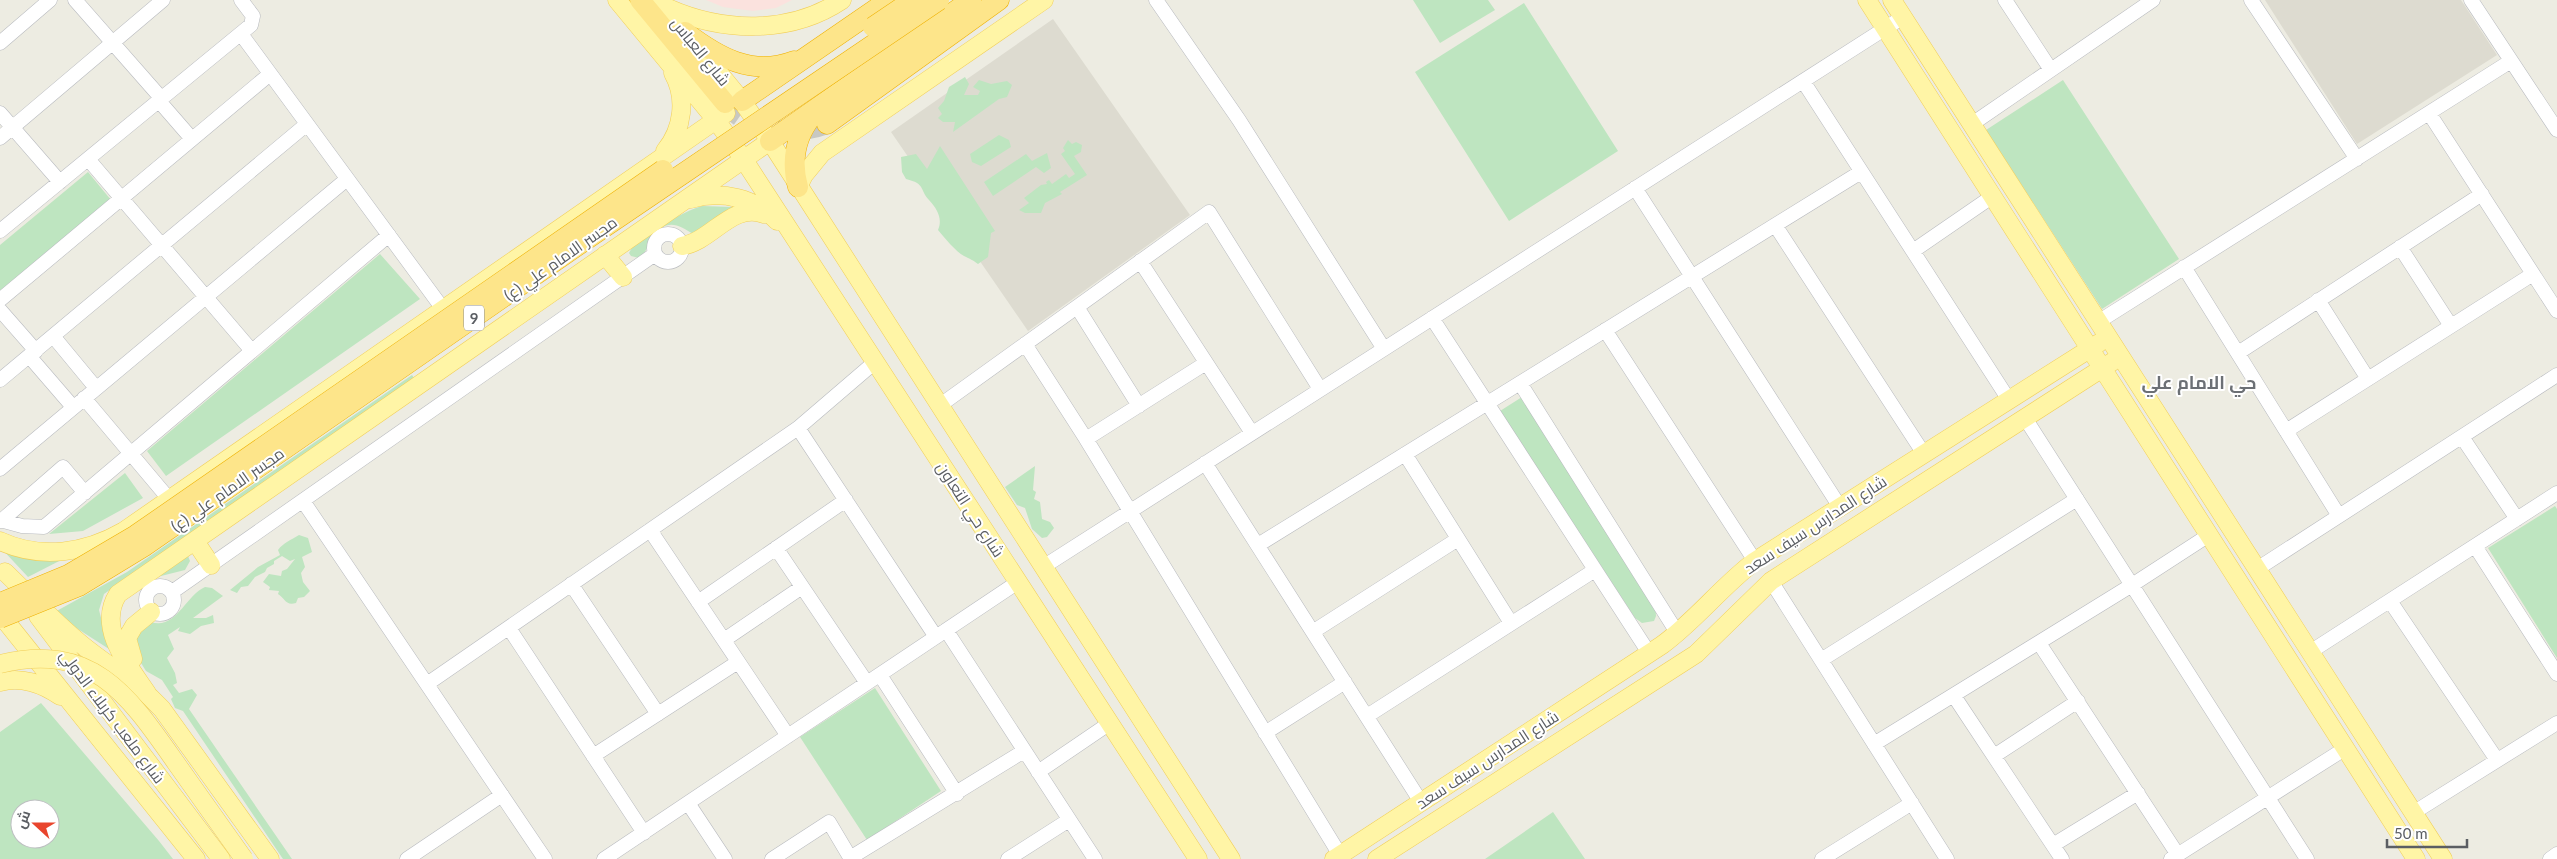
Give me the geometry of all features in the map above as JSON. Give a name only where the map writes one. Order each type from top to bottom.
[{"type":"highway","points":[[640,0],[728,108],[889,0]]},
{"type":"highway","name":"مجسر الامام علي (ع)","points":[[0,603],[68,575],[136,535],[587,222],[913,0]]},
{"type":"highway","name":"مجسر الامام علي (ع)","points":[[0,618],[79,586],[143,547],[594,234],[938,0]]},
{"type":"highway","points":[[770,141],[971,0]]},
{"type":"highway","points":[[827,124],[999,0]]},
{"type":"highway","points":[[686,32],[720,57],[742,65],[778,66],[812,53]]},
{"type":"highway","points":[[836,36],[865,75]]},
{"type":"highway","points":[[798,187],[794,167],[796,146],[810,118],[825,104]]},
{"type":"main road","name":"شارع العباس","points":[[617,0],[664,54]]},
{"type":"main road","points":[[662,3],[709,22],[756,26],[796,20],[822,11],[842,0]]},
{"type":"main road","points":[[798,187],[804,175],[822,153],[1044,0]]},
{"type":"main road","points":[[1867,0],[2416,859]]},
{"type":"main road","points":[[1892,0],[2443,859]]},
{"type":"main road","name":"شارع العباس","points":[[662,3],[686,32],[728,108]]},
{"type":"main road","points":[[0,541],[20,548],[46,552],[87,548],[118,534],[655,162],[728,108],[664,54]]},
{"type":"main road","points":[[655,162],[667,150],[676,135],[681,109],[678,83],[664,54]]},
{"type":"main road","name":"شارع حي التعاون","points":[[728,108],[770,141],[1231,859]]},
{"type":"main road","name":"شارع حي التعاون","points":[[728,108],[744,160],[1198,859]]},
{"type":"main road","points":[[147,693],[116,643],[112,632],[111,608],[114,601],[124,590],[770,141]]},
{"type":"main road","points":[[679,204],[702,196],[726,196],[749,202],[774,218],[794,238]]},
{"type":"main road","points":[[682,246],[694,244],[742,212],[759,212],[774,218]]},
{"type":"main road","points":[[605,255],[623,277]]},
{"type":"main road","points":[[426,321],[425,337],[432,350],[438,356],[453,360]]},
{"type":"main road","name":"شارع المدارس سيف سعد","points":[[1337,857],[1678,634],[1721,590],[1755,561],[2108,337]]},
{"type":"main road","points":[[393,344],[401,344],[416,352],[422,367],[419,384]]},
{"type":"main road","name":"شارع المدارس سيف سعد","points":[[1377,859],[1696,654],[1771,581],[2121,357]]},
{"type":"main road","points":[[1989,413],[1990,428],[1999,435]]},
{"type":"main road","points":[[1968,426],[1980,436],[1980,447]]},
{"type":"main road","points":[[934,452],[950,450],[959,436]]},
{"type":"main road","points":[[955,486],[963,471],[979,468]]},
{"type":"main road","points":[[195,541],[211,565]]},
{"type":"main road","points":[[2,569],[80,644],[125,674],[162,709]]},
{"type":"main road","name":"شارع ملعب كربلاء الدولي","points":[[2,569],[221,859]]},
{"type":"main road","points":[[151,612],[130,631],[127,644],[129,653],[162,709],[270,859]]},
{"type":"main road","points":[[0,614],[71,704]]},
{"type":"main road","points":[[0,664],[32,659],[58,661],[82,667],[113,684],[146,720],[244,859]]},
{"type":"main road","points":[[2306,686],[2318,682],[2323,673]]},
{"type":"main road","points":[[0,682],[14,680],[35,683],[52,690],[71,704]]},
{"type":"main road","points":[[2318,706],[2325,698],[2338,696]]},
{"type":"main road","name":"شارع ملعب كربلاء الدولي","points":[[71,704],[196,859]]},
{"type":"main road","points":[[1483,762],[1483,773],[1496,782]]},
{"type":"main road","points":[[1460,777],[1472,787],[1471,798]]},
{"type":"street","points":[[0,43],[50,0]]},
{"type":"street","points":[[75,0],[192,139]]},
{"type":"street","points":[[0,138],[163,0]]},
{"type":"street","points":[[0,231],[241,34],[254,21],[253,16],[241,0]]},
{"type":"street","points":[[1156,0],[1238,120],[1384,349]]},
{"type":"street","points":[[2006,0],[2051,70]]},
{"type":"street","points":[[1972,124],[2153,0]]},
{"type":"street","points":[[2250,0],[2357,159]]},
{"type":"street","points":[[2471,0],[2557,130]]},
{"type":"street","points":[[1043,567],[1903,17]]},
{"type":"street","points":[[241,34],[443,309]]},
{"type":"street","points":[[2098,322],[2511,61]]},
{"type":"street","points":[[0,300],[270,74]]},
{"type":"street","points":[[1803,81],[2010,400]]},
{"type":"street","points":[[0,113],[60,182]]},
{"type":"street","points":[[2429,113],[2557,311]]},
{"type":"street","points":[[0,380],[307,124]]},
{"type":"street","points":[[88,159],[252,351]]},
{"type":"street","points":[[1258,545],[1861,172]]},
{"type":"street","points":[[0,469],[347,178]]},
{"type":"street","points":[[1635,188],[1840,507]]},
{"type":"street","points":[[2238,353],[2482,194]]},
{"type":"street","points":[[1913,251],[1993,196]]},
{"type":"street","points":[[939,406],[1209,212],[1320,389]]},
{"type":"street","points":[[1775,225],[1924,454]]},
{"type":"street","points":[[1,521],[22,526],[44,528],[389,235]]},
{"type":"street","points":[[663,235],[676,236],[682,246],[679,257],[671,262],[662,261],[655,254],[656,241],[663,235]]},
{"type":"street","points":[[2400,247],[2451,326]]},
{"type":"street","points":[[172,592],[655,254]]},
{"type":"street","points":[[1140,261],[1252,433]]},
{"type":"street","points":[[2184,267],[2339,516]]},
{"type":"street","points":[[2286,431],[2533,274]]},
{"type":"street","points":[[2318,300],[2368,379]]},
{"type":"street","points":[[1077,307],[1139,406]]},
{"type":"street","points":[[0,310],[73,407]]},
{"type":"street","points":[[1432,318],[1649,653]]},
{"type":"street","points":[[1605,330],[1755,561]]},
{"type":"street","points":[[53,336],[96,388]]},
{"type":"street","points":[[1025,344],[1130,511],[1265,733],[1337,857]]},
{"type":"street","points":[[427,684],[798,428],[875,362]]},
{"type":"street","points":[[1086,439],[1206,363]]},
{"type":"street","points":[[2257,570],[2557,375]]},
{"type":"street","points":[[1520,383],[1678,634]]},
{"type":"street","points":[[84,398],[169,500]]},
{"type":"street","points":[[2025,418],[2307,859]]},
{"type":"street","points":[[798,428],[846,500],[1024,751],[1095,859]]},
{"type":"street","points":[[2462,437],[2517,519]]},
{"type":"street","points":[[1405,454],[1511,623]]},
{"type":"street","points":[[1205,463],[1314,631],[1421,802]]},
{"type":"street","points":[[1,521],[64,467],[84,493]]},
{"type":"street","points":[[2310,652],[2556,495]]},
{"type":"street","points":[[1821,660],[2077,499]]},
{"type":"street","points":[[698,602],[846,500]]},
{"type":"street","points":[[303,501],[545,859]]},
{"type":"street","points":[[650,530],[788,736]]},
{"type":"street","points":[[1874,744],[2132,585],[2209,535]]},
{"type":"street","points":[[1314,631],[1458,539]]},
{"type":"street","points":[[2475,546],[2557,674]]},
{"type":"street","points":[[776,548],[867,683]]},
{"type":"street","points":[[1366,716],[1595,570]]},
{"type":"street","points":[[1771,581],[1947,859]]},
{"type":"street","points":[[604,859],[1018,582]]},
{"type":"street","points":[[571,584],[658,714]]},
{"type":"street","points":[[161,585],[172,592],[174,602],[170,611],[160,614],[151,612],[146,604],[148,591],[161,585]]},
{"type":"street","points":[[724,640],[802,587]]},
{"type":"street","points":[[2390,601],[2497,760]]},
{"type":"street","points":[[509,628],[644,832]]},
{"type":"street","points":[[2039,643],[2138,793],[2175,857],[2346,748]]},
{"type":"street","points":[[593,756],[738,662]]},
{"type":"street","points":[[880,675],[957,794]]},
{"type":"street","points":[[1265,733],[1346,682]]},
{"type":"street","points":[[1954,696],[2062,859]]},
{"type":"street","points":[[1994,756],[2078,702]]},
{"type":"street","points":[[2413,813],[2557,723]]},
{"type":"street","points":[[1038,772],[1110,724]]},
{"type":"street","points":[[772,859],[829,822],[851,858],[1024,751]]},
{"type":"street","points":[[2053,845],[2138,793]]},
{"type":"street","points":[[407,859],[502,795]]},
{"type":"street","points":[[688,803],[726,859]]},
{"type":"street","points":[[1826,858],[1912,803]]},
{"type":"street","points":[[1008,859],[1069,820]]},
{"type":"street","points":[[2550,859],[2557,854]]},
{"type":"shaded area","points":[[706,0],[792,0],[776,8],[753,11],[723,7]]},
{"type":"shaded area","points":[[2265,0],[2461,0],[2497,55],[2357,144]]},
{"type":"shaded area","points":[[1053,19],[1190,215],[1028,331],[891,132]]},
{"type":"green space","points":[[1413,0],[1488,0],[1495,10],[1440,43]]},
{"type":"green space","points":[[1524,3],[1618,151],[1509,221],[1415,72]]},
{"type":"green space","points":[[965,77],[969,84],[964,95],[978,95],[980,91],[973,87],[979,80],[991,84],[1007,81],[1012,85],[1007,97],[999,99],[953,132],[955,122],[943,122],[938,118],[942,114],[938,108],[944,101],[949,87]]},
{"type":"green space","points":[[2063,80],[2179,259],[2102,309],[1986,130]]},
{"type":"green space","points":[[999,135],[1009,140],[1011,147],[981,166],[972,162],[970,154]]},
{"type":"green space","points":[[1068,140],[1072,144],[1076,142],[1082,145],[1081,152],[1074,156],[1087,175],[1060,192],[1062,194],[1045,203],[1041,213],[1025,213],[1019,210],[1029,203],[1024,198],[1041,185],[1047,184],[1046,182],[1049,180],[1052,184],[1066,174],[1069,178],[1075,174],[1061,154],[1065,151],[1063,148]]},
{"type":"green space","points":[[940,146],[995,231],[991,233],[988,257],[978,264],[957,251],[938,230],[940,222],[937,210],[921,187],[917,183],[906,179],[902,172],[901,157],[916,154],[927,169]]},
{"type":"green space","points":[[1047,153],[1051,168],[1044,173],[1036,167],[993,196],[984,182],[1026,154],[1032,161]]},
{"type":"green space","points":[[88,172],[111,200],[0,291],[0,245]]},
{"type":"green space","points":[[702,206],[733,207],[694,235],[678,226],[667,225],[652,238],[642,256],[639,258],[631,256],[629,253],[633,247],[650,232],[684,213]]},
{"type":"green space","points":[[380,254],[420,299],[166,476],[147,451]]},
{"type":"green space","points":[[412,375],[414,378],[104,594],[99,610],[109,649],[53,613],[127,572]]},
{"type":"green space","points":[[1522,397],[1655,598],[1656,616],[1654,621],[1642,623],[1635,618],[1500,411]]},
{"type":"green space","points":[[1035,466],[1033,490],[1036,492],[1034,499],[1040,502],[1042,519],[1050,522],[1054,528],[1047,537],[1042,538],[1032,529],[1025,508],[1017,505],[1005,487]]},
{"type":"green space","points":[[125,473],[143,498],[83,531],[49,534]]},
{"type":"green space","points":[[2555,506],[2557,509],[2557,658],[2488,548]]},
{"type":"green space","points":[[299,535],[308,538],[312,552],[302,557],[305,567],[301,573],[303,582],[310,591],[304,597],[298,598],[296,603],[292,604],[278,594],[279,591],[269,590],[270,587],[263,582],[269,574],[281,576],[282,571],[287,569],[295,559],[290,561],[282,556],[274,561],[274,564],[267,568],[265,572],[255,577],[248,586],[241,587],[237,593],[230,590],[258,567],[280,555],[278,550],[285,543]]},
{"type":"green space","points":[[0,547],[67,557],[28,577]]},
{"type":"green space","points":[[185,555],[188,556],[190,561],[185,570],[153,578]]},
{"type":"green space","points":[[205,587],[212,588],[223,596],[193,618],[206,618],[213,615],[214,623],[201,626],[190,634],[178,631],[180,627],[168,635],[174,649],[167,658],[175,673],[177,683],[173,685],[179,693],[192,689],[197,695],[189,709],[292,859],[283,859],[183,711],[175,708],[171,699],[173,697],[162,680],[146,671],[131,647],[131,637],[151,622],[160,623],[174,617],[198,591]]},
{"type":"green space","points":[[875,688],[941,791],[867,840],[800,737]]},
{"type":"green space","points":[[41,703],[173,859],[0,859],[0,732]]},
{"type":"green space","points":[[1553,812],[1585,859],[1485,859]]},
{"type":"tunnel","points":[[725,103],[746,121],[772,130],[800,130],[827,124]]},
{"type":"district","name":"حي الامام علي","points":[[2199,382]]}]
